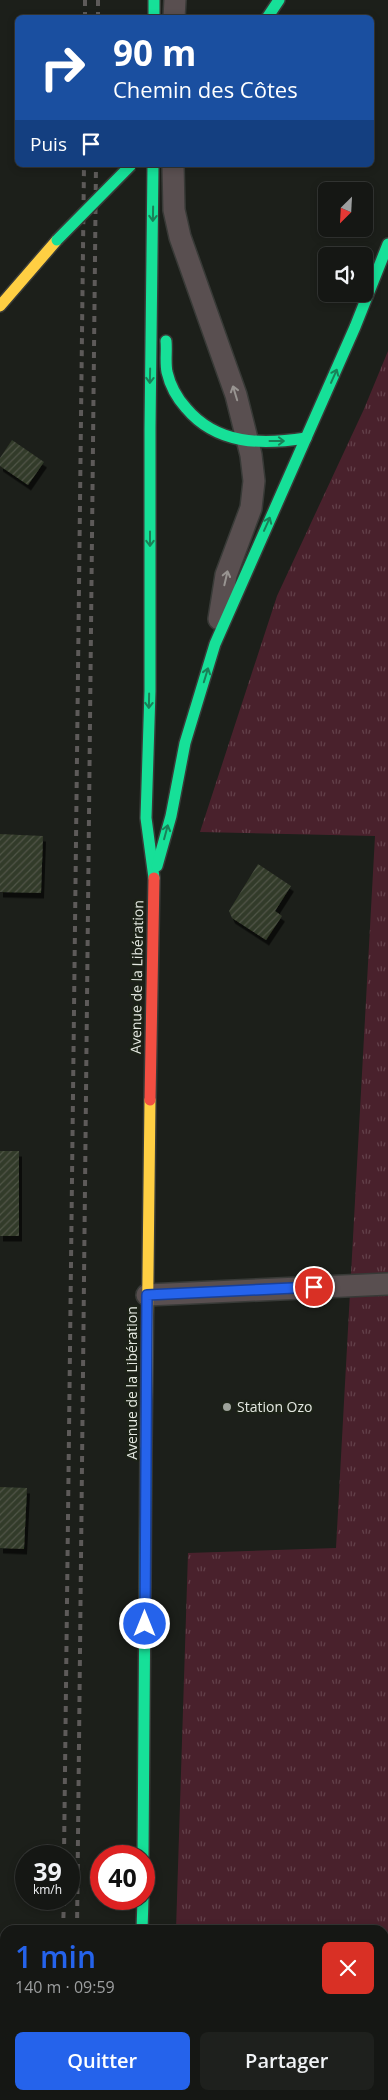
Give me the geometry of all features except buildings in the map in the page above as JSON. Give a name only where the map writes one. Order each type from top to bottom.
[{"type":"street","points":[[154,0],[154,15]]},
{"type":"street","points":[[174,15],[175,0]]},
{"type":"street","points":[[269,15],[279,0]]},
{"type":"street","points":[[0,306],[57,240],[129,167]]},
{"type":"street","points":[[153,167],[150,691],[146,818],[154,879]]},
{"type":"street","points":[[173,167],[174,210],[180,237],[236,395],[248,440],[254,481],[251,508],[226,575],[216,644]]},
{"type":"street","points":[[154,879],[170,816],[185,743],[216,644],[355,327],[388,244]]},
{"type":"street","points":[[152,266],[162,312]]},
{"type":"street","points":[[166,330],[167,371],[178,398],[196,420],[213,431],[234,439],[279,442],[306,438]]},
{"type":"street","name":"Avenue de la Libération","points":[[143,1845],[147,1295],[154,879]]},
{"type":"street","points":[[147,1295],[388,1284]]},
{"type":"street","points":[[142,1925],[143,1910]]},
{"type":"green space","points":[[388,351],[388,1925],[176,1925],[188,1553],[336,1548],[375,836],[200,832],[277,596],[364,409]]},
{"type":"railway","points":[[85,0],[85,15]]},
{"type":"railway","points":[[98,0],[98,15]]},
{"type":"railway","points":[[64,1845],[84,167]]},
{"type":"railway","points":[[77,1925],[96,167]]},
{"type":"railway","points":[[63,1925],[64,1910]]},
{"type":"traffic: fast","points":[[154,0],[154,15]]},
{"type":"traffic: fast","points":[[269,15],[279,0]]},
{"type":"traffic: fast","points":[[57,240],[129,167]]},
{"type":"traffic: fast","points":[[153,167],[150,691],[146,818],[154,878]]},
{"type":"traffic: fast","points":[[157,866],[171,816],[185,743],[215,644],[355,327],[388,244]]},
{"type":"traffic: fast","points":[[166,341],[166,368],[170,382],[180,400],[198,420],[226,436],[241,440],[273,441],[306,438]]},
{"type":"traffic: fast","points":[[143,1845],[146,1446]]},
{"type":"traffic: fast","points":[[142,1925],[143,1910]]},
{"type":"traffic: slow","points":[[0,306],[57,240]]},
{"type":"traffic: slow","points":[[146,1446],[150,1100]]},
{"type":"traffic: jam","points":[[150,1100],[154,878]]},
{"type":"place","name":"Station Ozo","points":[[227,1407]]},
{"type":"route","points":[[145,1624],[147,1295],[314,1287]]}]
